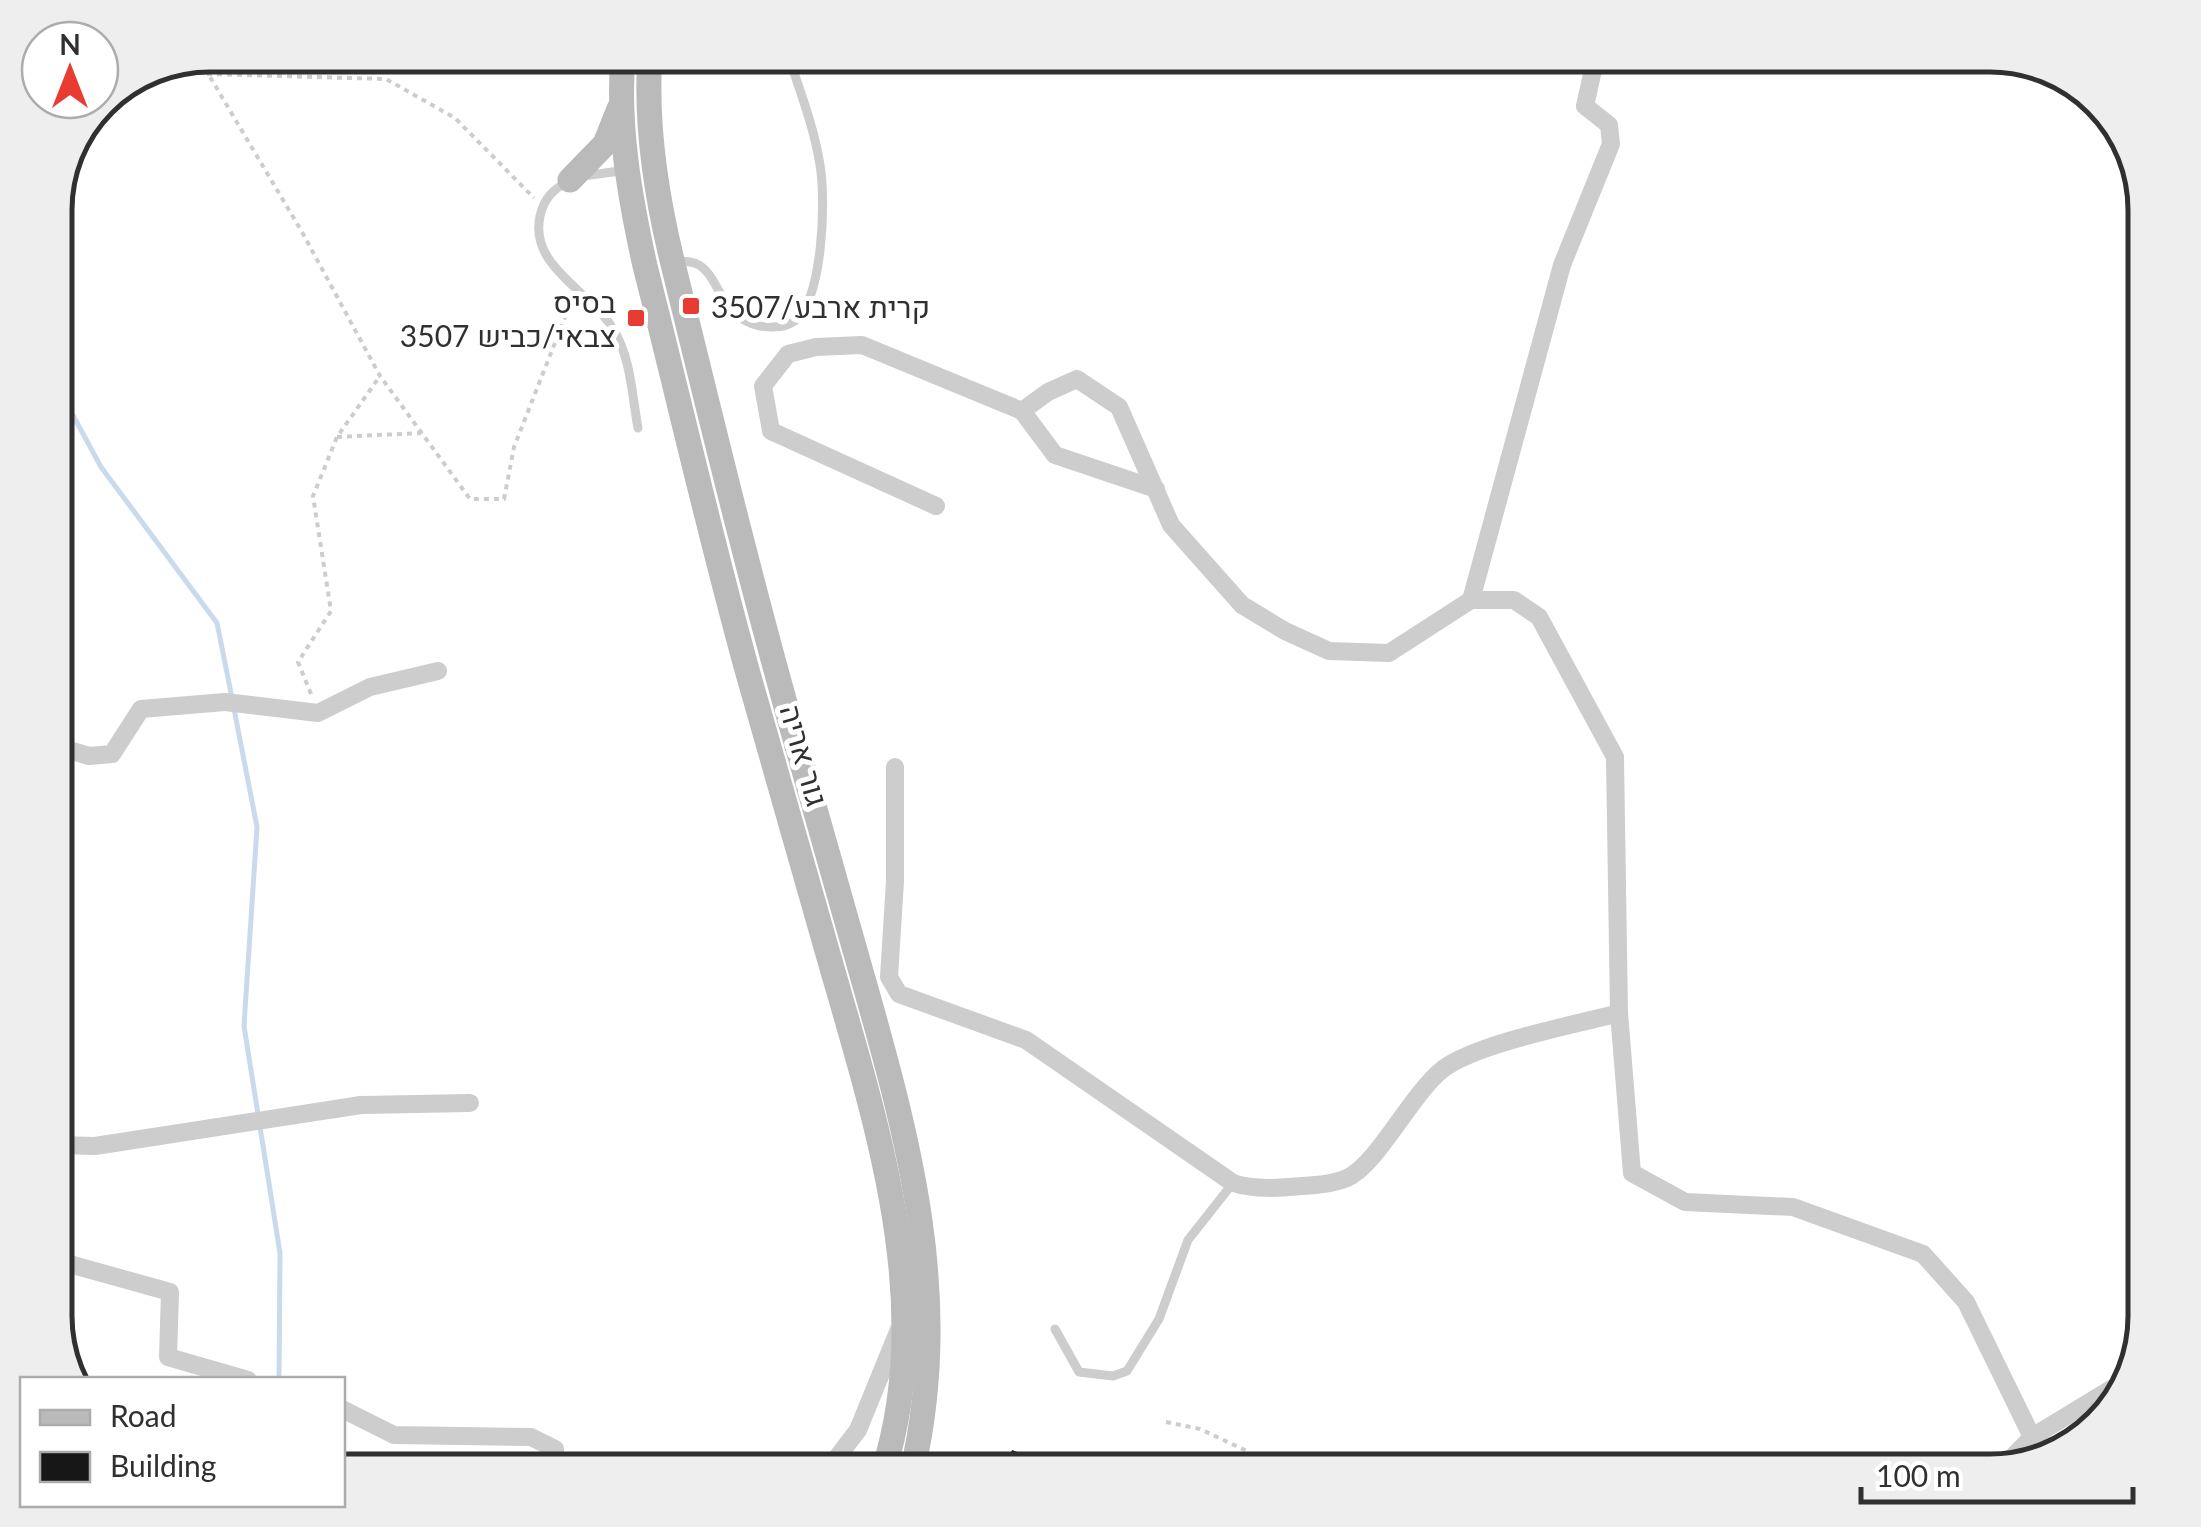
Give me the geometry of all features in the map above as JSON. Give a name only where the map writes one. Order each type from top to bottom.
[{"type":"main road","name":"גור אריה","points":[[623,72],[628,170],[645,266],[739,640],[858,1058],[898,1244],[902,1320],[895,1419],[887,1454]]},
{"type":"main road","name":"גור אריה","points":[[650,72],[654,166],[672,260],[765,633],[884,1051],[914,1179],[928,1265],[929,1338],[917,1454]]},
{"type":"main road","points":[[570,180],[605,144],[622,100]]},
{"type":"street","points":[[1471,600],[1562,265],[1611,144],[1609,124],[1585,106],[1592,72]]},
{"type":"street","points":[[936,506],[771,431],[763,386],[788,354],[816,347],[862,345],[1022,411],[1055,454],[1156,489]]},
{"type":"street","points":[[1022,411],[1077,378],[1119,407],[1172,524],[1242,605],[1329,651],[1389,653],[1471,600],[1514,600],[1539,617],[1615,757],[1619,1013],[1632,1172],[1685,1202],[1793,1206],[1923,1254],[1966,1302],[2032,1436]]},
{"type":"street","points":[[73,751],[89,756],[112,754],[142,710],[224,702],[318,712],[370,687],[438,671]]},
{"type":"street","points":[[895,767],[895,881],[888,977],[899,994],[1026,1040],[1233,1182],[1248,1187],[1286,1187],[1326,1184],[1350,1177],[1376,1152],[1404,1110],[1443,1069],[1470,1054],[1619,1013]]},
{"type":"street","points":[[73,1145],[95,1146],[361,1105],[470,1102]]},
{"type":"street","points":[[73,1265],[170,1292],[168,1356],[204,1374]]},
{"type":"street","points":[[840,1454],[858,1430],[902,1320]]},
{"type":"street","points":[[2017,1451],[2032,1436],[2105,1392]]},
{"type":"street","points":[[345,1410],[394,1435],[531,1437],[555,1449],[555,1454]]},
{"type":"lane","points":[[672,260],[696,263],[710,276],[719,296],[748,322],[781,327],[793,322],[805,309],[812,293],[819,244],[820,167],[811,123],[794,72]]},
{"type":"lane","points":[[638,428],[626,361],[616,332],[545,257],[538,242],[543,204],[554,190],[570,180],[654,166]]},
{"type":"lane","points":[[1055,1329],[1079,1372],[1113,1376],[1127,1370],[1159,1319],[1188,1240],[1233,1182]]},
{"type":"path","points":[[207,74],[386,79],[455,118],[522,189],[543,204]]},
{"type":"path","points":[[207,74],[302,232],[380,376],[470,500],[504,500],[514,447],[570,307],[587,299]]},
{"type":"path","points":[[318,712],[298,662],[331,611],[312,496],[337,437],[380,376]]},
{"type":"path","points":[[337,437],[421,433]]},
{"type":"path","points":[[1166,1422],[1200,1429],[1247,1454]]},
{"type":"waterway","points":[[73,415],[101,467],[217,623],[232,698]]},
{"type":"waterway","points":[[234,709],[257,827],[244,1026],[280,1253],[279,1377]]},
{"type":"place","name":"קרית ארבע/3507","points":[[691,306]]},
{"type":"place","name":"בסיס צבאי/כביש 3507","points":[[636,318]]}]
